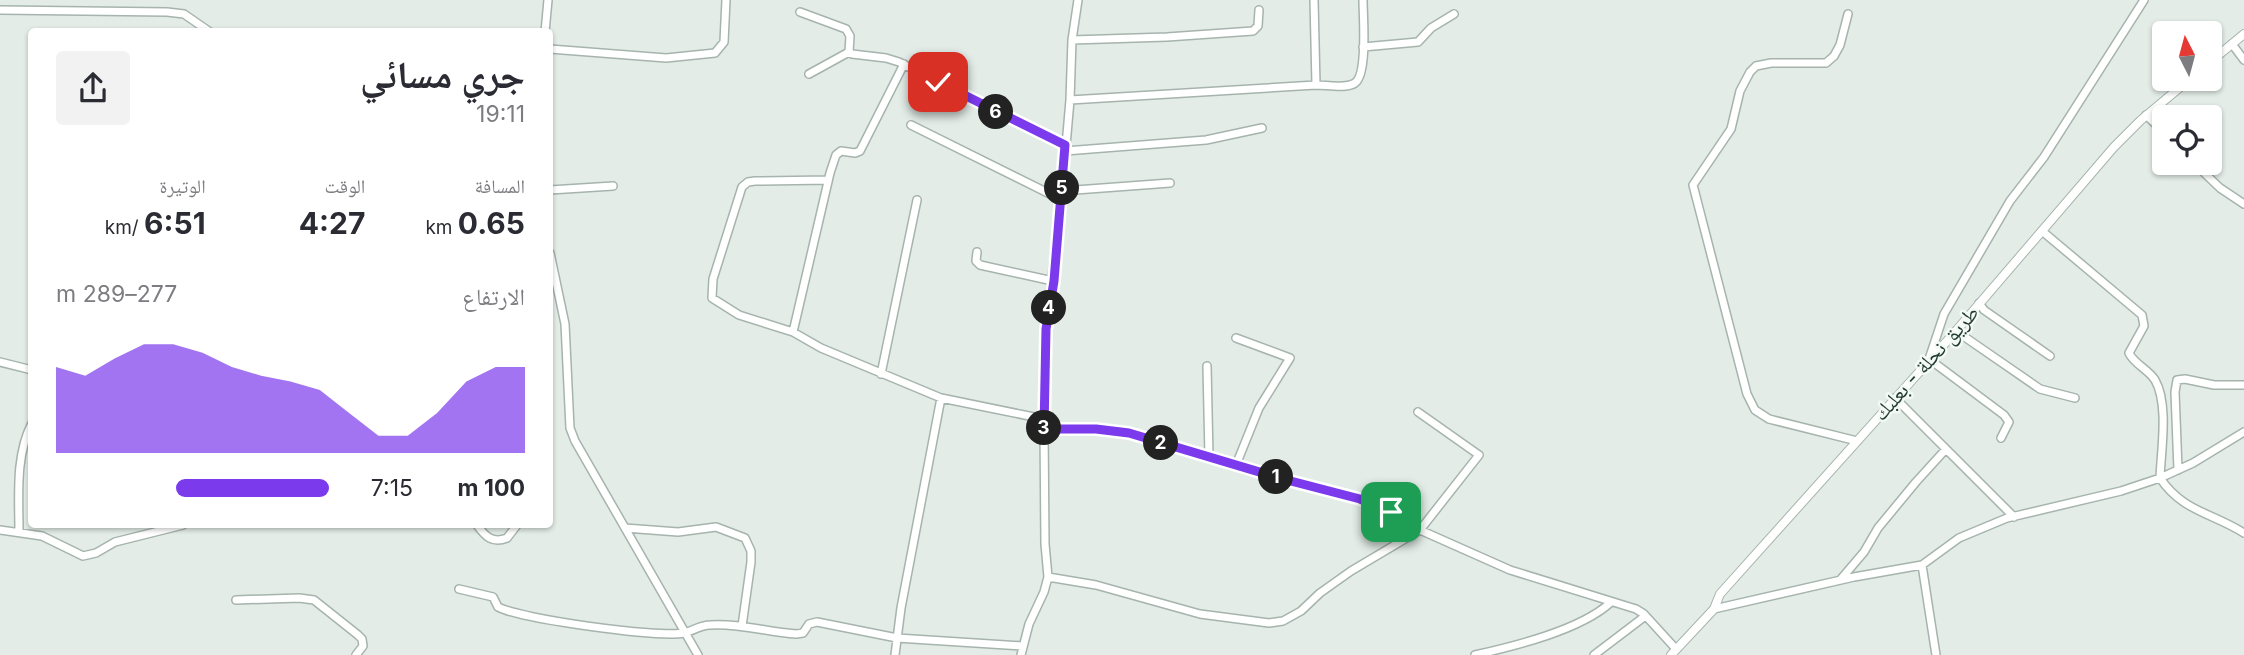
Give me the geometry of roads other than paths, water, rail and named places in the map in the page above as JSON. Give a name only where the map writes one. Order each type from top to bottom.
[{"type":"street","points":[[545,28],[548,0]]},
{"type":"street","points":[[553,49],[666,58],[715,53],[724,43],[726,0]]},
{"type":"street","points":[[459,589],[493,597],[500,608],[565,622],[646,631],[685,633],[710,625],[803,634],[809,624],[817,622],[897,638],[1021,651],[1048,577],[1045,544],[1044,429],[1046,329],[1054,281],[1070,100],[1072,40],[1078,0]]},
{"type":"street","points":[[1314,0],[1316,85]]},
{"type":"street","points":[[1070,100],[1348,85],[1356,82],[1362,72],[1363,0]]},
{"type":"street","points":[[2001,438],[2008,422],[2004,415],[1929,359],[1944,314],[2016,191],[2044,158],[2144,0]]},
{"type":"street","points":[[0,10],[167,12],[184,14],[204,28]]},
{"type":"street","points":[[1072,40],[1253,31],[1258,26],[1259,10]]},
{"type":"street","points":[[800,12],[846,29],[850,36],[849,52]]},
{"type":"street","points":[[1848,14],[1840,45],[1826,63],[1771,63],[1756,66],[1750,72],[1740,91],[1731,129],[1693,186],[1748,394],[1755,410],[1769,419],[1857,441]]},
{"type":"street","points":[[1363,47],[1418,42],[1430,28],[1454,15]]},
{"type":"street","points":[[2222,52],[2244,34]]},
{"type":"street","points":[[2232,44],[2244,60]]},
{"type":"street","points":[[809,75],[849,52],[886,58],[904,64],[1065,148],[1206,140],[1262,128]]},
{"type":"street","points":[[793,332],[828,180],[838,152],[860,151],[904,64]]},
{"type":"street","name":"طريق نحلة - بعلبك","points":[[1672,653],[1714,609],[1720,594],[1956,331],[2114,147],[2175,91]]},
{"type":"street","points":[[2146,115],[2152,121]]},
{"type":"street","points":[[912,125],[1052,195],[1061,203]]},
{"type":"street","points":[[2206,175],[2244,204]]},
{"type":"street","points":[[828,180],[755,181],[744,184],[713,279],[712,298],[739,315],[793,332],[821,348],[941,398],[1044,419]]},
{"type":"street","points":[[1062,191],[1170,183]]},
{"type":"street","points":[[553,190],[612,186]]},
{"type":"street","points":[[881,374],[917,200]]},
{"type":"street","points":[[2042,231],[2142,315],[2144,326],[2129,353],[2155,381],[2161,400],[2160,478],[2170,494],[2189,507],[2244,533]]},
{"type":"street","points":[[977,252],[976,261],[980,265],[1054,281]]},
{"type":"street","points":[[553,267],[565,324],[570,428],[698,655]]},
{"type":"street","points":[[1979,303],[1984,310],[2050,356]]},
{"type":"street","points":[[1956,331],[2040,389],[2075,398]]},
{"type":"street","points":[[1236,338],[1290,358],[1259,408],[1236,465]]},
{"type":"street","points":[[0,362],[28,369]]},
{"type":"street","points":[[1207,366],[1209,457]]},
{"type":"street","points":[[2178,470],[2175,385],[2179,379],[2214,385],[2244,385]]},
{"type":"street","points":[[895,655],[941,398]]},
{"type":"street","points":[[1895,398],[2014,517]]},
{"type":"street","points":[[2161,400],[2175,400]]},
{"type":"street","points":[[1048,577],[1096,585],[1200,614],[1269,623],[1292,617],[1351,571],[1420,530],[1479,455],[1418,412]]},
{"type":"street","points":[[1044,429],[1112,430],[1376,504],[1420,530],[1510,570],[1636,609],[1644,614],[1672,653]]},
{"type":"street","points":[[19,532],[20,467],[24,436],[28,430]]},
{"type":"street","points":[[1714,609],[1922,565],[1959,538],[2014,517],[2121,491],[2160,478],[2244,432]]},
{"type":"street","points":[[1841,580],[1864,552],[1878,528],[1924,471],[1946,449]]},
{"type":"street","points":[[625,527],[678,532],[716,527],[745,538],[751,551],[751,562],[742,626]]},
{"type":"street","points":[[0,530],[42,536],[83,556],[96,553],[115,542],[171,528]]},
{"type":"street","points":[[479,528],[495,541],[507,538],[515,528]]},
{"type":"street","points":[[1922,565],[1936,655]]},
{"type":"street","points":[[236,600],[314,600],[342,620],[362,639],[363,646],[356,655]]},
{"type":"street","points":[[1475,655],[1540,637],[1592,617],[1610,603]]},
{"type":"street","points":[[1594,655],[1644,617]]}]
